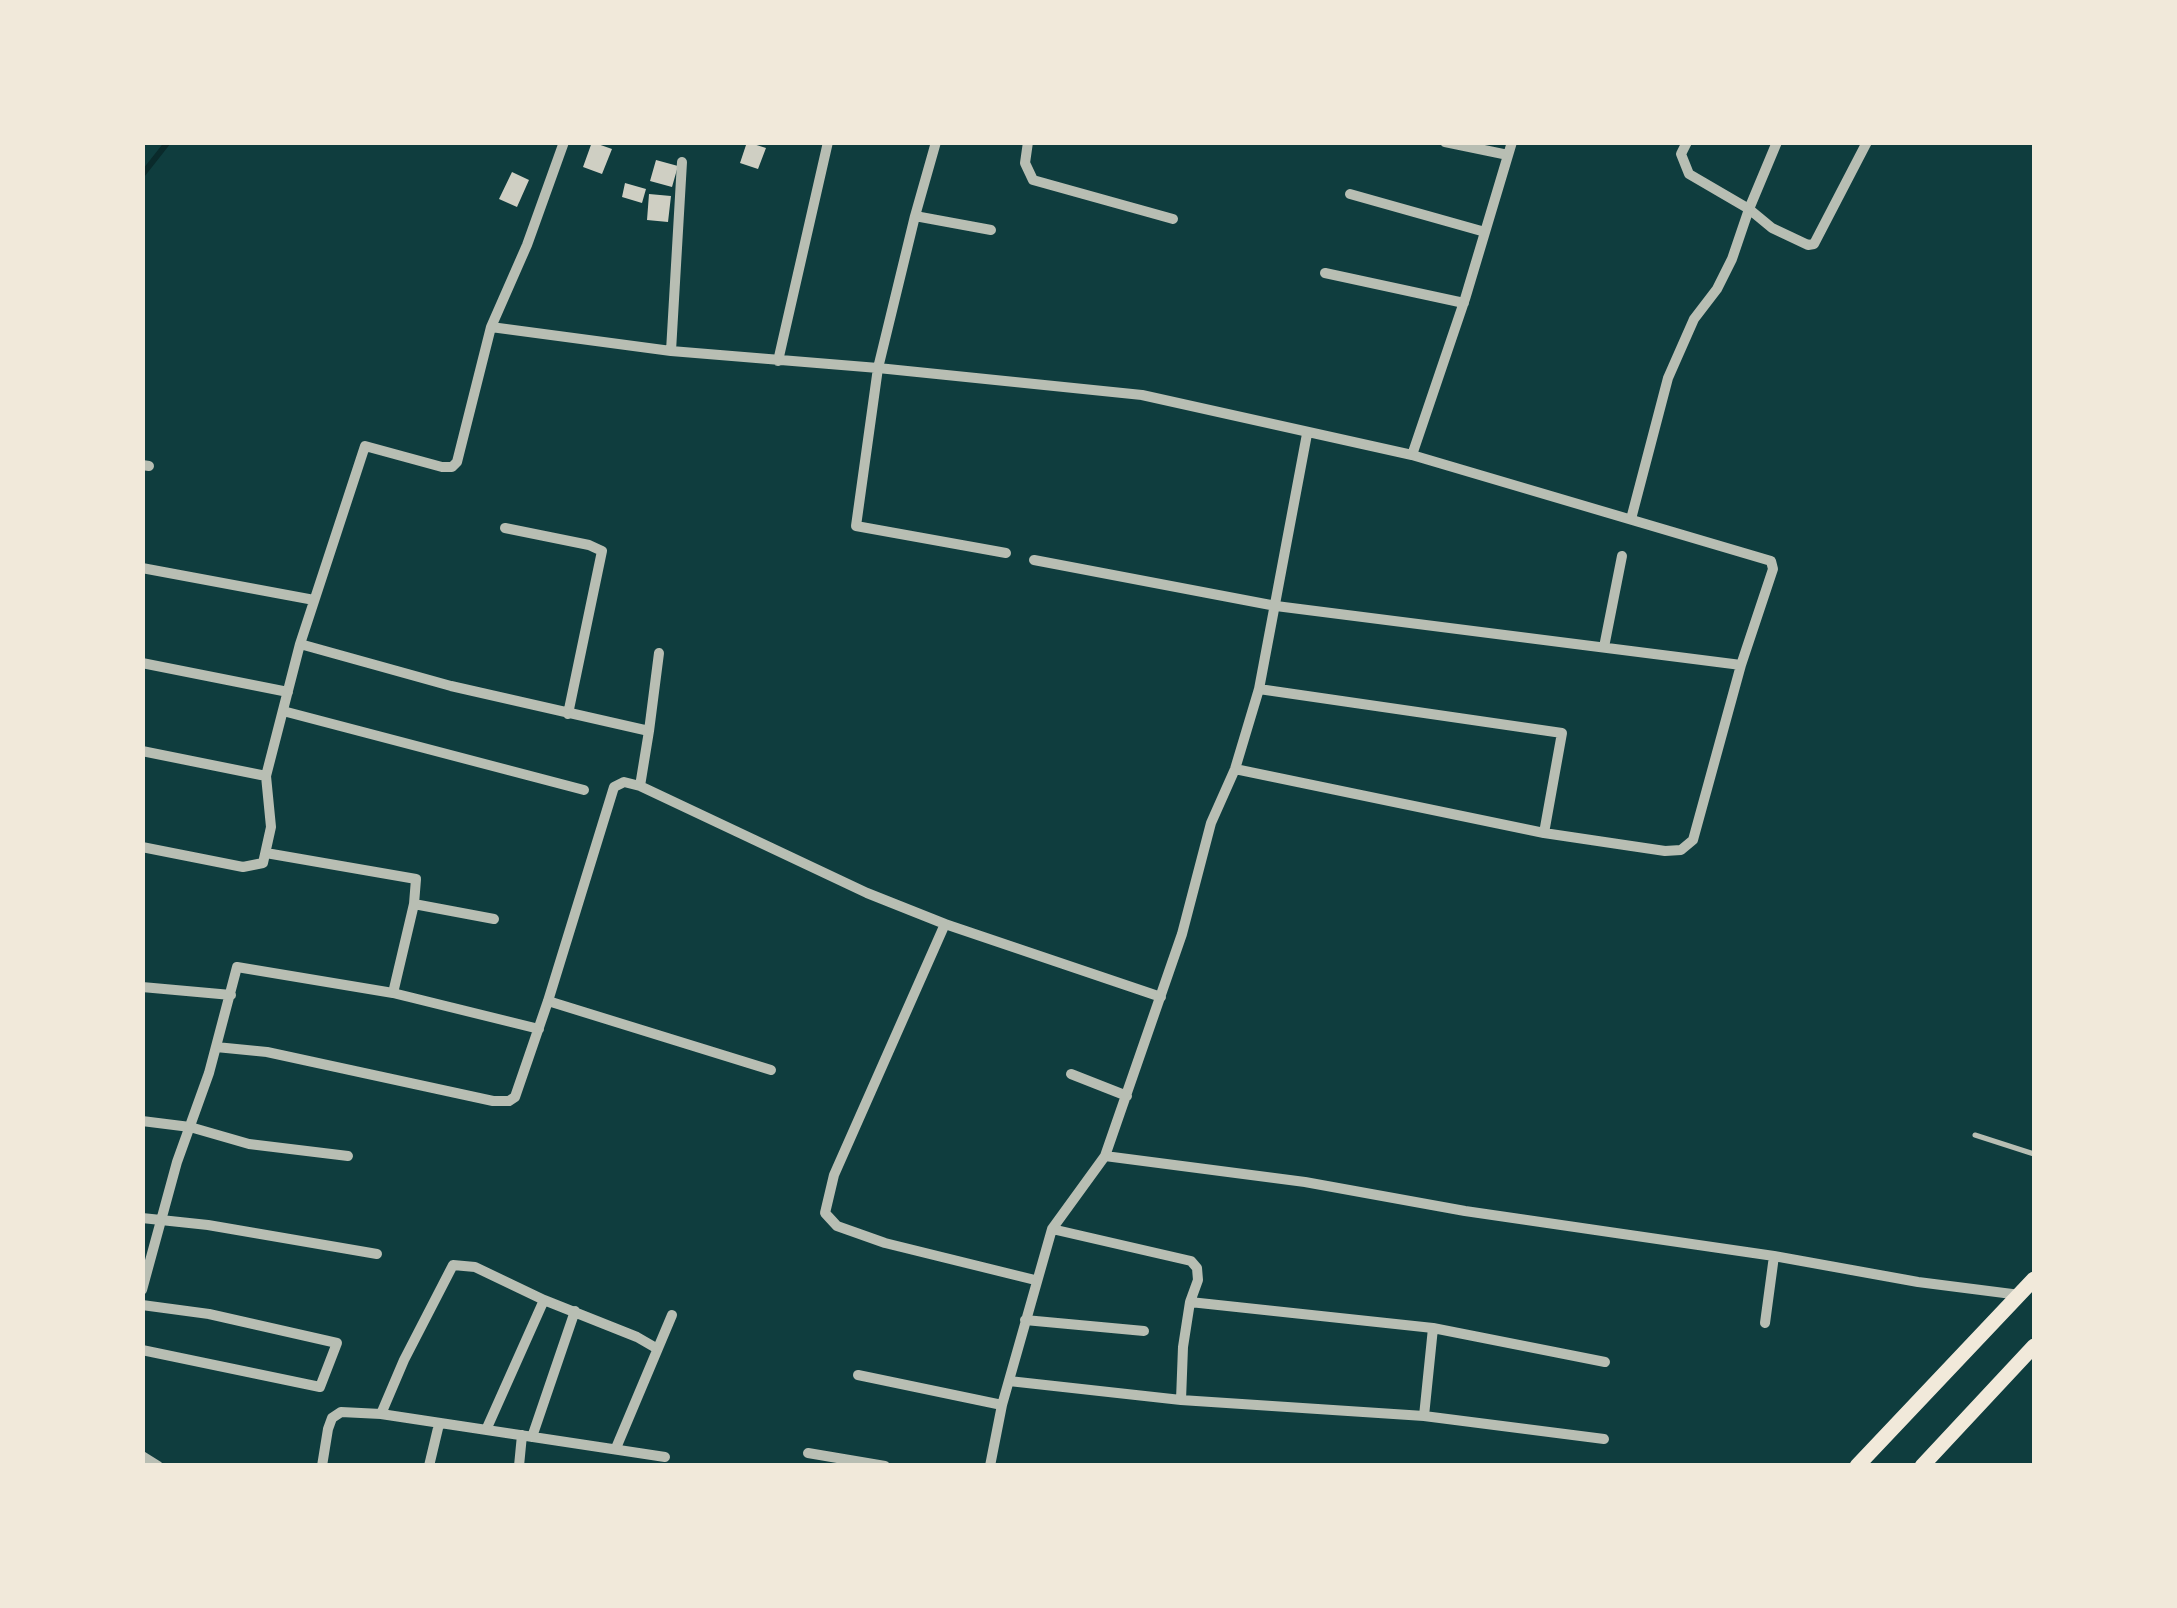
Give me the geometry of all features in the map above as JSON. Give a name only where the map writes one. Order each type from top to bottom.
[{"type":"main road","points":[[1857,1466],[2034,1279]]},
{"type":"main road","points":[[1922,1466],[2034,1346]]},
{"type":"street","points":[[142,846],[243,868],[263,863],[271,827],[266,776],[300,644],[364,446],[442,467],[452,467],[457,462],[491,327],[527,244],[564,142]]},
{"type":"street","points":[[778,361],[828,142]]},
{"type":"street","points":[[936,142],[878,368],[856,526],[1006,554]]},
{"type":"street","points":[[1028,142],[1025,162],[1033,180],[1173,219]]},
{"type":"street","points":[[1445,142],[1508,155]]},
{"type":"street","points":[[1412,455],[1464,303],[1512,142]]},
{"type":"street","points":[[1688,142],[1681,154],[1689,174],[1801,245],[1814,244],[1868,142]]},
{"type":"street","points":[[1631,519],[1668,378],[1694,318],[1717,289],[1732,259],[1777,142]]},
{"type":"street","points":[[670,352],[682,162]]},
{"type":"street","points":[[1350,194],[1485,232]]},
{"type":"street","points":[[915,216],[991,230]]},
{"type":"street","points":[[1325,274],[1464,303]]},
{"type":"street","points":[[491,327],[670,352],[1142,395],[1412,455],[1771,561],[1773,568],[1741,665],[1693,840],[1681,850],[1665,851],[1544,832],[1235,770]]},
{"type":"street","points":[[990,1466],[1002,1405],[1052,1229],[1104,1156],[1182,934],[1210,823],[1235,770],[1260,689],[1307,434]]},
{"type":"street","points":[[504,528],[602,551],[568,714]]},
{"type":"street","points":[[1604,647],[1622,556]]},
{"type":"street","points":[[1034,560],[1276,606],[1741,665]]},
{"type":"street","points":[[142,568],[314,600]]},
{"type":"street","points":[[300,644],[568,714],[649,731]]},
{"type":"street","points":[[640,786],[659,653]]},
{"type":"street","points":[[142,663],[288,692]]},
{"type":"street","points":[[1260,689],[1562,733],[1544,832]]},
{"type":"street","points":[[283,710],[584,790]]},
{"type":"street","points":[[142,751],[266,776]]},
{"type":"street","points":[[216,1047],[267,1052],[503,1102],[515,1097],[614,787],[624,782],[640,786],[849,885],[945,924],[1161,997]]},
{"type":"street","points":[[266,852],[416,879],[414,904],[392,993]]},
{"type":"street","points":[[414,904],[494,919]]},
{"type":"street","points":[[945,924],[834,1175],[825,1213],[837,1226],[885,1243],[1035,1280]]},
{"type":"street","points":[[142,1290],[177,1162],[216,1047],[236,967],[392,993],[539,1029]]},
{"type":"street","points":[[142,987],[231,995]]},
{"type":"street","points":[[548,1001],[771,1070]]},
{"type":"street","points":[[1071,1074],[1127,1096]]},
{"type":"street","points":[[142,1121],[190,1127],[250,1144],[348,1156]]},
{"type":"street","points":[[1104,1156],[1305,1182],[1918,1282],[2020,1294]]},
{"type":"street","points":[[142,1218],[377,1254]]},
{"type":"street","points":[[1052,1229],[1191,1261],[1198,1280],[1190,1302],[1183,1347],[1181,1400]]},
{"type":"street","points":[[1765,1323],[1774,1256]]},
{"type":"street","points":[[381,1414],[453,1266],[475,1267],[544,1300],[637,1336],[656,1348]]},
{"type":"street","points":[[486,1430],[544,1300]]},
{"type":"street","points":[[1190,1302],[1433,1328],[1605,1362]]},
{"type":"street","points":[[142,1305],[209,1314],[337,1343],[320,1387],[142,1350]]},
{"type":"street","points":[[519,1466],[575,1311]]},
{"type":"street","points":[[616,1448],[672,1315]]},
{"type":"street","points":[[1025,1320],[1144,1331]]},
{"type":"street","points":[[1424,1416],[1433,1328]]},
{"type":"street","points":[[858,1375],[1002,1405]]},
{"type":"street","points":[[1009,1380],[1181,1400],[1424,1416],[1604,1440]]},
{"type":"street","points":[[322,1466],[332,1418],[341,1412],[381,1414],[665,1458]]},
{"type":"street","points":[[428,1466],[438,1424]]},
{"type":"street","points":[[808,1453],[885,1466]]},
{"type":"street","points":[[142,1456],[158,1466]]},
{"type":"lane","points":[[1975,1136],[2034,1154]]},
{"type":"building","points":[[592,142],[612,149],[602,174],[583,167]]},
{"type":"building","points":[[747,142],[766,148],[758,169],[740,163]]},
{"type":"building","points":[[656,160],[678,166],[672,187],[650,181]]},
{"type":"building","points":[[512,172],[529,180],[517,207],[499,199]]},
{"type":"building","points":[[625,183],[646,189],[642,203],[622,197]]},
{"type":"building","points":[[649,194],[671,196],[668,222],[647,220]]},
{"type":"waterway","points":[[142,175],[168,142]]}]
